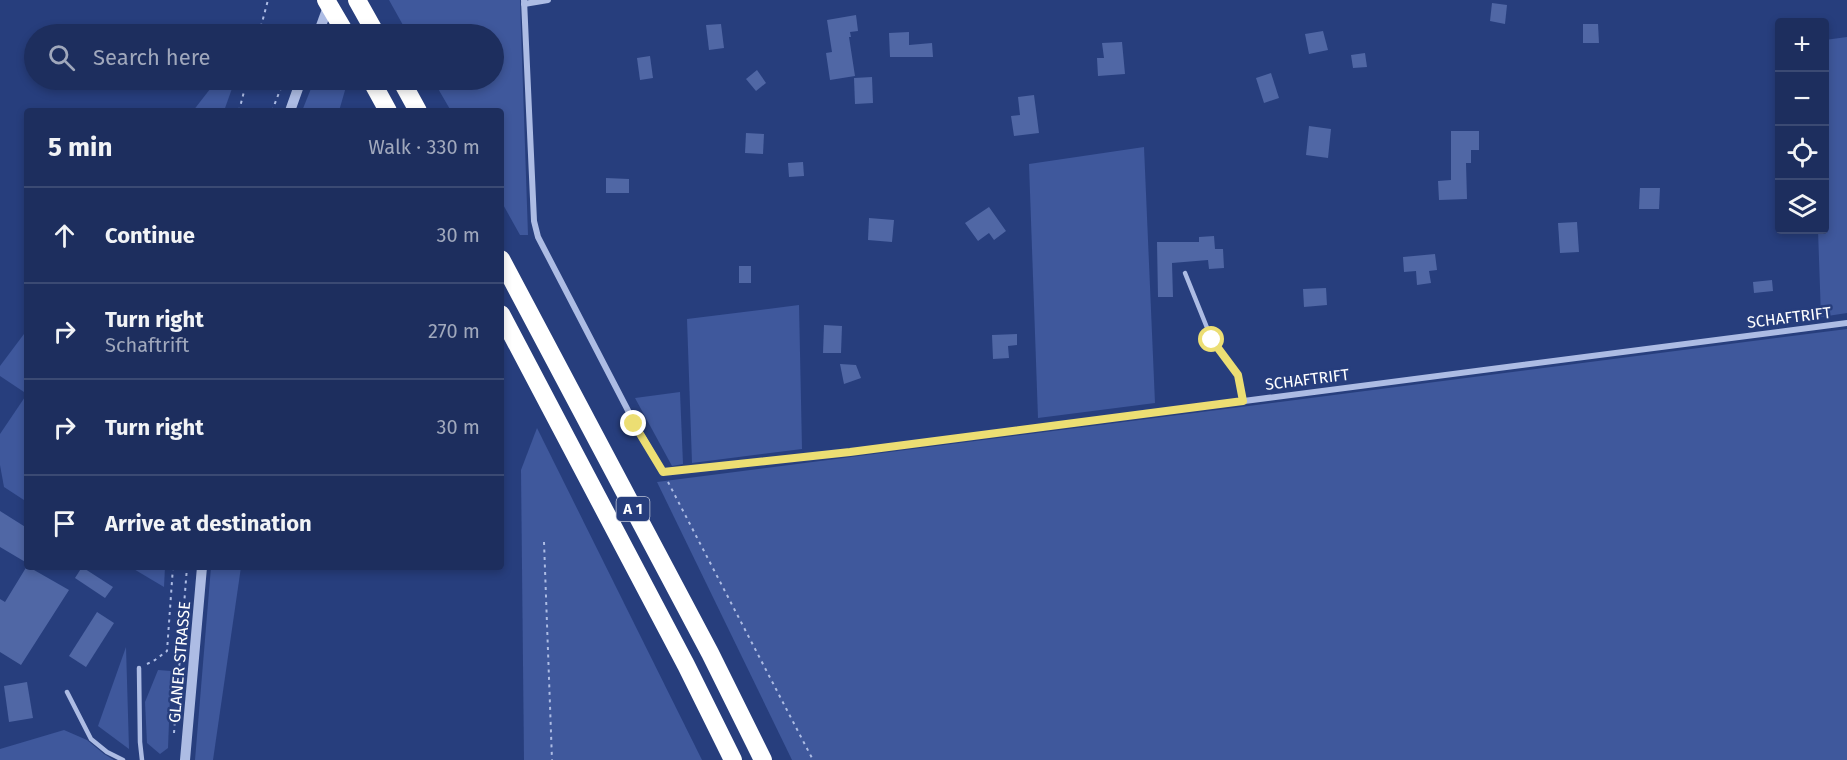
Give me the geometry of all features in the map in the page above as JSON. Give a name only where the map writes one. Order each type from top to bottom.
[{"type":"highway","points":[[328,0],[341,24]]},
{"type":"highway","points":[[357,0],[370,24]]},
{"type":"highway","points":[[376,90],[386,108]]},
{"type":"highway","points":[[406,90],[416,108]]},
{"type":"highway","name":"A 1","points":[[504,265],[699,633],[763,760]]},
{"type":"highway","name":"A 1","points":[[504,320],[734,760]]},
{"type":"street","points":[[321,24],[328,0]]},
{"type":"street","points":[[548,0],[524,2],[534,221],[538,237],[634,424],[663,472]]},
{"type":"street","points":[[291,108],[297,90]]},
{"type":"street","name":"SCHAFTRIFT","points":[[663,472],[850,452],[1847,323]]},
{"type":"street","name":"GLANER STRASSE","points":[[186,760],[202,570]]},
{"type":"lane","points":[[1185,273],[1212,340],[1238,375],[1243,401]]},
{"type":"lane","points":[[139,668],[142,760]]},
{"type":"lane","points":[[67,692],[91,739],[107,752],[123,760]]},
{"type":"path","points":[[262,24],[268,0]]},
{"type":"path","points":[[240,108],[244,90]]},
{"type":"path","points":[[273,108],[280,90]]},
{"type":"path","points":[[663,472],[813,760]]},
{"type":"path","points":[[544,542],[552,760]]},
{"type":"path","points":[[139,668],[167,651],[173,570]]},
{"type":"path","points":[[173,738],[187,570]]},
{"type":"shaded area","points":[[389,0],[520,0],[528,235],[520,235],[504,206],[504,108],[449,108],[439,90],[504,90],[504,24],[402,24]]},
{"type":"shaded area","points":[[1847,37],[1847,313],[1821,317],[1818,234],[1829,234],[1829,39]]},
{"type":"shaded area","points":[[209,90],[231,90],[225,108],[195,108]]},
{"type":"shaded area","points":[[310,90],[345,90],[340,108],[303,108]]},
{"type":"shaded area","points":[[1144,147],[1155,403],[1038,418],[1029,164]]},
{"type":"shaded area","points":[[799,305],[802,449],[692,463],[687,319]]},
{"type":"shaded area","points":[[1847,329],[1847,760],[792,760],[657,482]]},
{"type":"shaded area","points":[[24,334],[24,392],[0,376],[0,366]]},
{"type":"shaded area","points":[[680,392],[683,464],[672,466],[635,398]]},
{"type":"shaded area","points":[[24,398],[24,500],[4,487],[0,465],[0,434]]},
{"type":"shaded area","points":[[537,428],[702,760],[524,760],[521,470]]},
{"type":"shaded area","points":[[135,570],[165,570],[164,587]]},
{"type":"shaded area","points":[[211,570],[241,570],[213,760],[195,760]]},
{"type":"shaded area","points":[[126,647],[129,749],[98,726]]},
{"type":"shaded area","points":[[158,670],[171,671],[168,748],[160,754],[147,743],[145,702]]},
{"type":"shaded area","points":[[64,730],[87,740],[114,760],[0,760],[0,749]]},
{"type":"building","points":[[1492,3],[1507,5],[1505,24],[1490,21]]},
{"type":"building","points":[[856,15],[858,31],[850,32],[851,37],[849,37],[855,76],[830,80],[826,53],[832,52],[827,20]]},
{"type":"building","points":[[721,24],[724,48],[709,50],[706,25]]},
{"type":"building","points":[[1583,24],[1598,24],[1599,43],[1583,43]]},
{"type":"building","points":[[1323,31],[1328,50],[1309,54],[1305,34]]},
{"type":"building","points":[[909,32],[909,45],[932,43],[933,57],[890,57],[889,33]]},
{"type":"building","points":[[1122,42],[1125,74],[1098,76],[1097,58],[1104,58],[1102,43]]},
{"type":"building","points":[[1365,53],[1367,67],[1353,68],[1351,55]]},
{"type":"building","points":[[650,56],[653,78],[640,80],[637,58]]},
{"type":"building","points":[[757,70],[766,83],[756,91],[746,79]]},
{"type":"building","points":[[1271,73],[1279,98],[1264,103],[1256,78]]},
{"type":"building","points":[[872,77],[873,103],[855,104],[854,78]]},
{"type":"building","points":[[1034,95],[1039,133],[1014,136],[1011,116],[1020,115],[1018,97]]},
{"type":"building","points":[[1309,126],[1331,129],[1328,158],[1306,155]]},
{"type":"building","points":[[1451,131],[1479,131],[1479,150],[1471,150],[1471,163],[1466,163],[1467,199],[1439,200],[1438,181],[1451,180]]},
{"type":"building","points":[[746,133],[764,134],[763,154],[745,153]]},
{"type":"building","points":[[803,162],[804,176],[789,177],[788,163]]},
{"type":"building","points":[[606,178],[629,179],[629,193],[606,193]]},
{"type":"building","points":[[1640,188],[1660,188],[1659,209],[1639,209]]},
{"type":"building","points":[[989,207],[1006,231],[994,240],[989,233],[978,241],[965,223]]},
{"type":"building","points":[[869,218],[894,220],[892,242],[868,240]]},
{"type":"building","points":[[1577,222],[1579,252],[1560,253],[1558,223]]},
{"type":"building","points":[[1214,236],[1215,249],[1223,249],[1224,268],[1209,269],[1208,260],[1172,263],[1173,297],[1158,297],[1157,242],[1199,242],[1199,237]]},
{"type":"building","points":[[1435,254],[1437,270],[1429,271],[1431,283],[1417,285],[1416,271],[1404,272],[1403,257]]},
{"type":"building","points":[[739,266],[751,266],[751,283],[739,283]]},
{"type":"building","points":[[1772,280],[1773,291],[1754,293],[1753,282]]},
{"type":"building","points":[[1326,288],[1327,305],[1304,307],[1303,289]]},
{"type":"building","points":[[824,325],[842,326],[841,353],[823,353]]},
{"type":"building","points":[[1017,334],[1017,345],[1008,346],[1009,358],[993,359],[992,335]]},
{"type":"building","points":[[840,364],[856,365],[861,378],[844,384]]},
{"type":"building","points":[[0,511],[24,526],[24,561],[0,547]]},
{"type":"building","points":[[25,570],[34,570],[69,590],[21,665],[0,652],[0,599],[5,602]]},
{"type":"building","points":[[80,570],[87,570],[113,587],[105,598],[75,578]]},
{"type":"building","points":[[97,612],[114,623],[86,667],[69,656]]},
{"type":"building","points":[[27,682],[33,718],[9,722],[4,686]]},
{"type":"route","points":[[634,424],[663,472],[850,452],[1243,401],[1238,375],[1212,340]]}]
